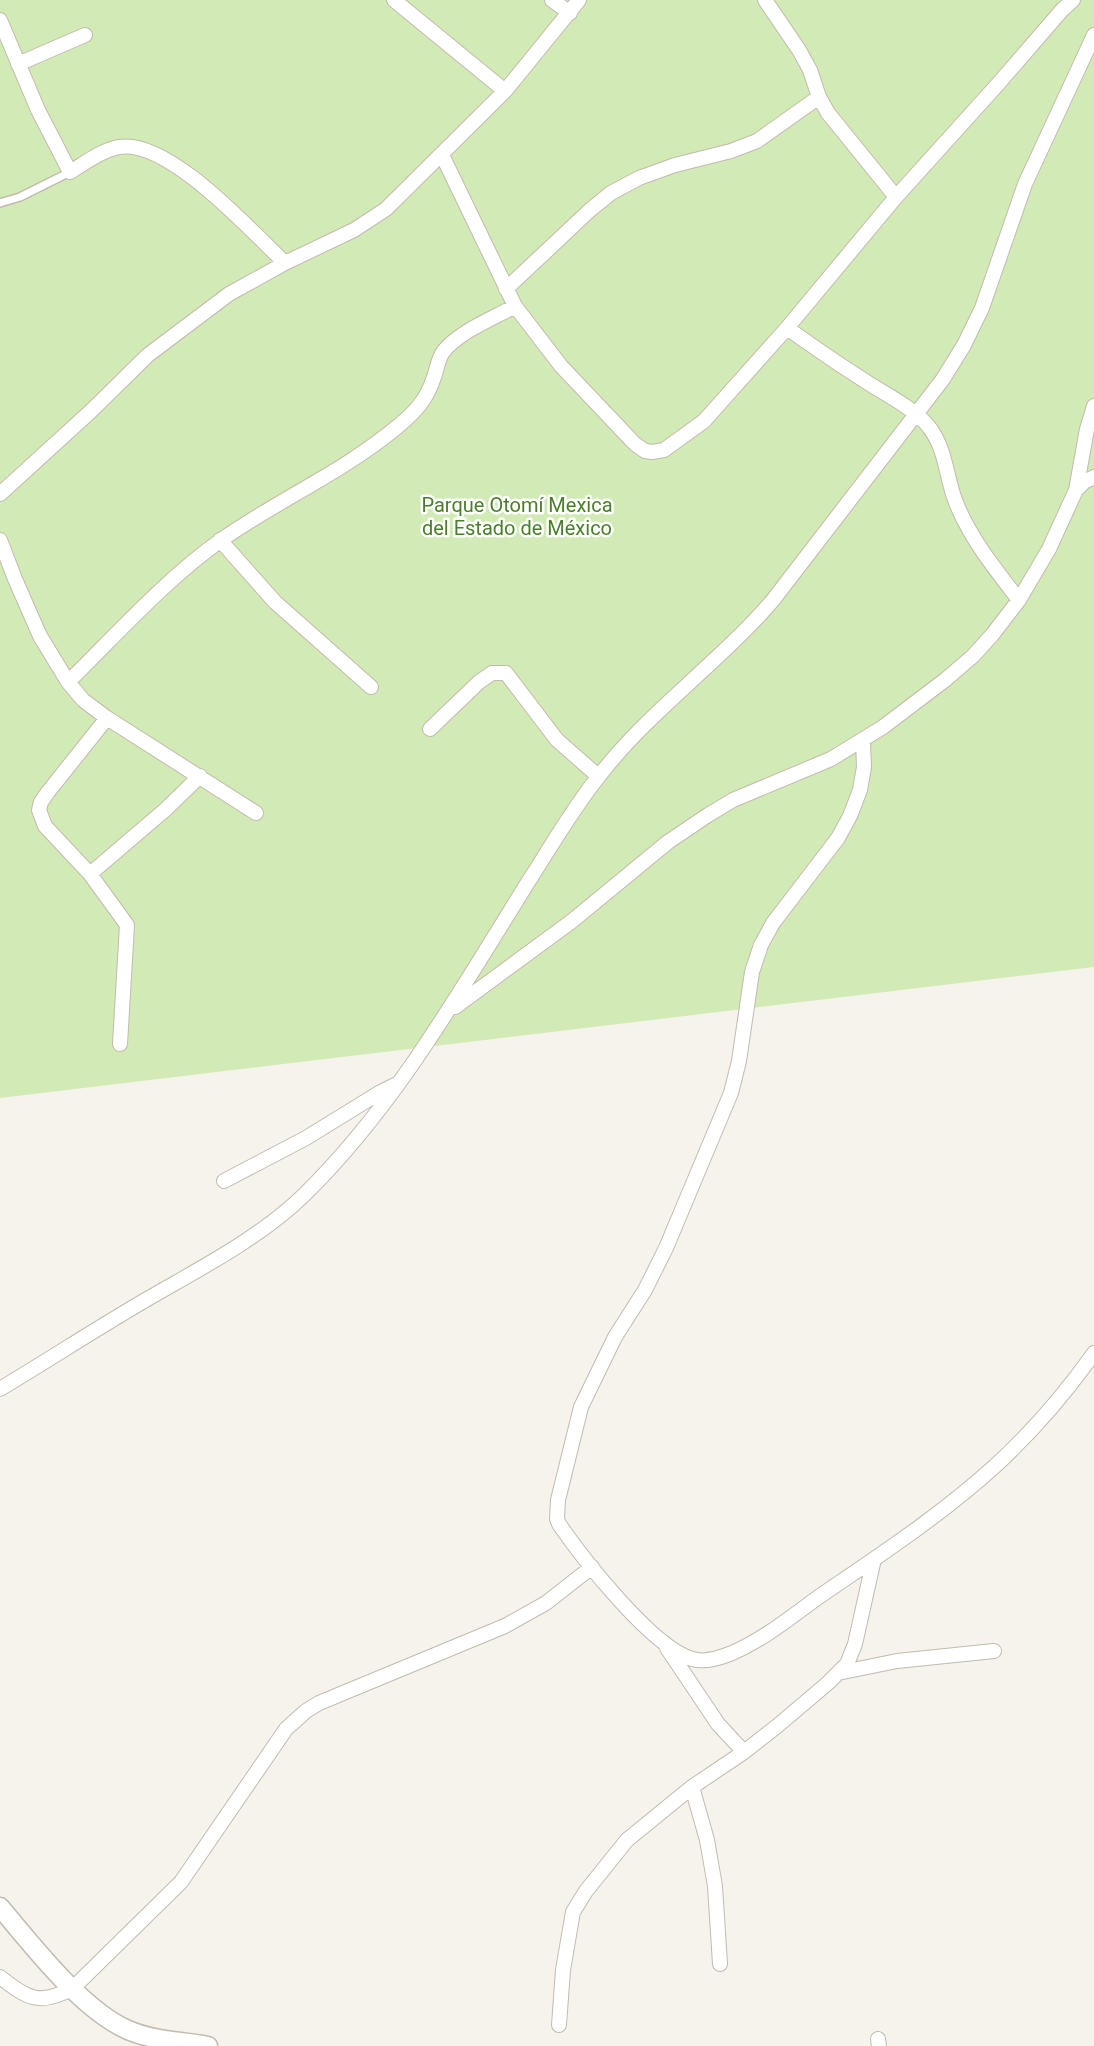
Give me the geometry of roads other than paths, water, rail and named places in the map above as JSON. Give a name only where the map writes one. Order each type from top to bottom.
[{"type":"street","points":[[394,0],[505,91]]},
{"type":"street","points":[[552,0],[570,13]]},
{"type":"street","points":[[0,494],[148,355],[229,294],[285,263],[354,230],[386,209],[505,91],[579,0]]},
{"type":"street","points":[[765,0],[804,60],[819,97],[851,143],[896,196]]},
{"type":"street","points":[[442,155],[515,306],[561,366],[635,444],[645,451],[663,450],[704,421],[787,328],[896,196],[998,84],[1058,5],[1073,0]]},
{"type":"street","points":[[0,20],[38,110],[70,172],[100,154],[120,147],[155,152],[200,183],[285,263]]},
{"type":"street","points":[[18,64],[86,34]]},
{"type":"street","points":[[0,1389],[270,1224],[303,1197],[340,1156],[398,1083],[448,1012],[598,776],[645,726],[749,628],[943,379],[982,308],[1025,184],[1094,35]]},
{"type":"street","points":[[506,289],[611,193],[639,178],[666,168],[731,151],[757,141],[819,97]]},
{"type":"street","points":[[68,682],[175,578],[220,540],[325,477],[393,431],[422,404],[429,393],[441,354],[448,345],[515,306]]},
{"type":"street","points":[[787,328],[916,414],[928,426],[938,441],[955,500],[966,523],[984,554],[1019,600]]},
{"type":"street","points":[[448,1012],[572,921],[668,842],[708,815],[742,796],[831,759],[863,741],[916,704],[973,656],[1019,600],[1049,549],[1076,490],[1087,429],[1094,406]]},
{"type":"street","points":[[1076,490],[1084,482],[1094,477]]},
{"type":"street","points":[[0,540],[40,636],[68,682],[83,700],[107,718],[256,813]]},
{"type":"street","points":[[220,540],[275,603],[371,687]]},
{"type":"street","points":[[430,729],[479,682],[492,673],[506,674],[557,740],[598,776]]},
{"type":"street","points":[[107,718],[48,792],[39,810],[45,826],[90,874],[127,925],[120,1044]]},
{"type":"street","points":[[863,741],[864,767],[860,790],[850,816],[838,838],[773,923],[761,945],[752,972],[739,1061],[731,1093],[666,1248],[645,1290],[615,1337],[581,1407],[558,1500],[557,1519],[574,1546],[592,1567],[635,1616],[664,1643],[692,1659],[708,1660],[733,1653],[749,1645],[874,1559],[965,1492],[997,1464],[1051,1409],[1094,1353]]},
{"type":"street","points":[[90,874],[166,809],[200,776]]},
{"type":"street","points":[[224,1181],[306,1138],[398,1083]]},
{"type":"street","points":[[559,2025],[563,1970],[573,1912],[601,1871],[627,1840],[692,1787],[776,1727],[847,1664],[852,1655],[874,1559]]},
{"type":"street","points":[[0,1977],[26,1995],[38,1999],[56,1997],[73,1988],[181,1882],[286,1729],[306,1711],[371,1681],[506,1626],[546,1603],[592,1567]]},
{"type":"street","points":[[664,1643],[718,1724],[744,1752]]},
{"type":"street","points":[[838,1672],[897,1661],[994,1651]]},
{"type":"street","points":[[692,1787],[707,1840],[714,1878],[720,1964]]},
{"type":"street","points":[[0,1906],[100,2015],[143,2036],[208,2046]]},
{"type":"lane","points":[[0,203],[40,188],[70,172]]},
{"type":"park label","name":"Parque Otomí Mexica del Estado de México","points":[[517,516]]}]
